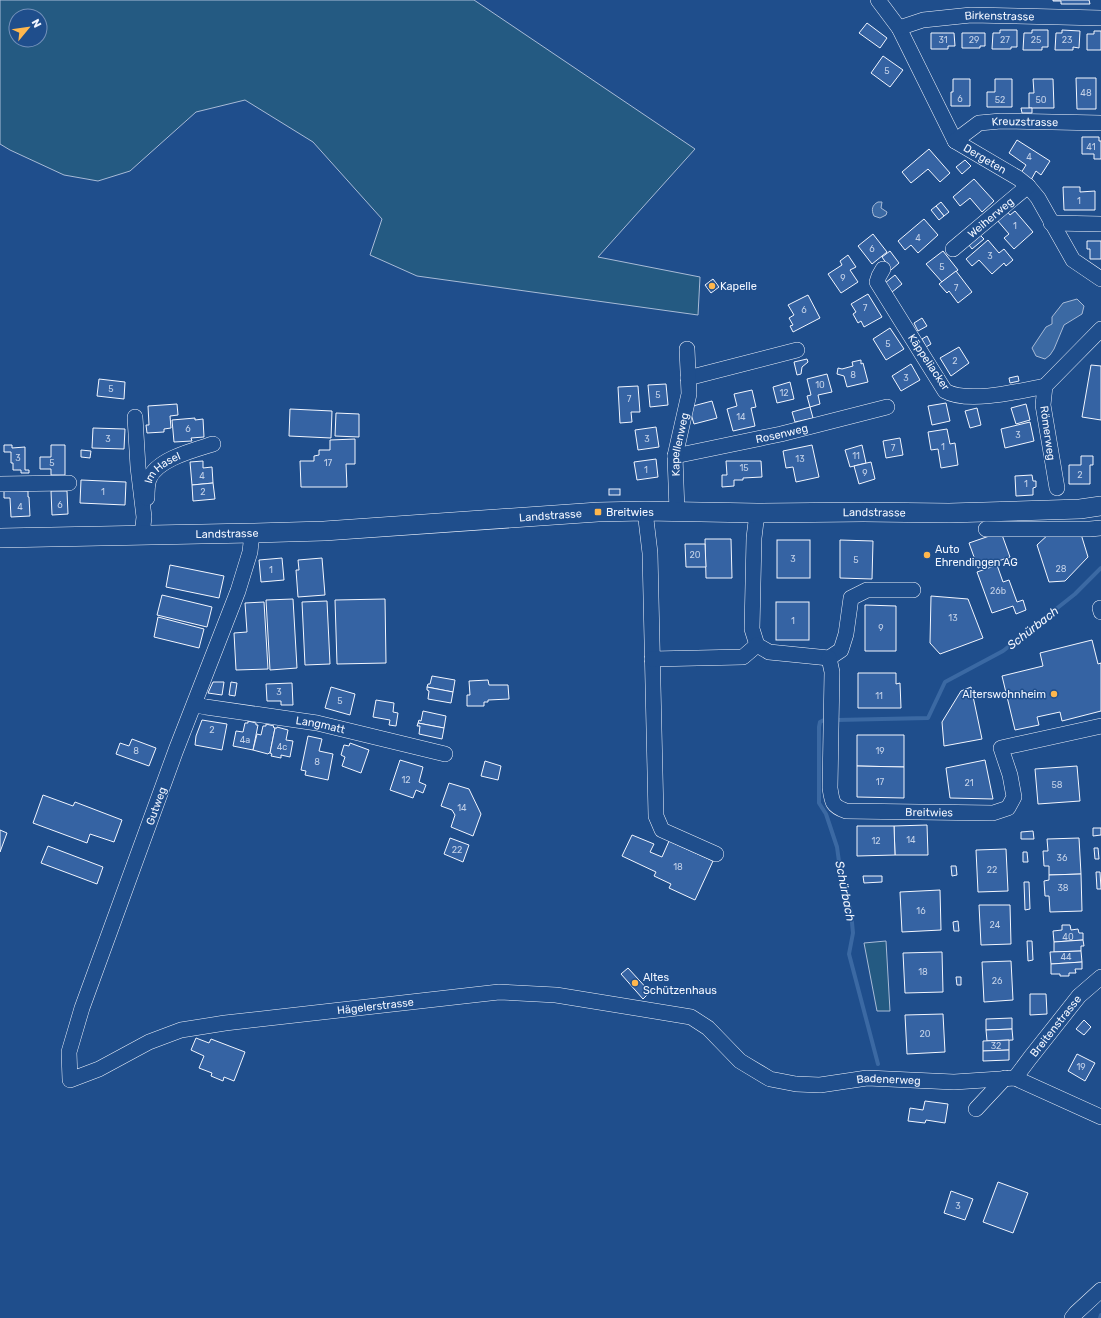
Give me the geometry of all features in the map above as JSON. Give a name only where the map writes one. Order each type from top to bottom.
[{"type":"main road","name":"Landstrasse","points":[[0,538],[143,526],[252,534],[376,528],[598,512],[677,511],[757,513],[949,513],[1080,509],[1101,506]]},
{"type":"street","name":"Dergeten","points":[[878,0],[899,28],[956,141],[1018,178],[1028,186],[1038,198],[1073,260],[1101,279]]},
{"type":"street","name":"Birkenstrasse","points":[[899,28],[923,20],[970,15],[1101,18]]},
{"type":"street","name":"Kreuzstrasse","points":[[956,141],[979,123],[1001,121],[1101,122]]},
{"type":"street","name":"Weiherweg","points":[[953,249],[1028,186]]},
{"type":"street","points":[[1051,222],[1101,224]]},
{"type":"street","name":"Käppeliacker","points":[[883,269],[877,282],[946,391],[951,394],[976,397],[1045,386]]},
{"type":"street","points":[[1045,386],[1101,328]]},
{"type":"street","name":"Kapellenweg","points":[[677,511],[676,456],[688,394],[688,349]]},
{"type":"street","points":[[688,378],[797,350]]},
{"type":"street","name":"Römerweg","points":[[1045,386],[1043,405],[1057,488]]},
{"type":"street","name":"Rosenweg","points":[[676,456],[781,434],[887,407]]},
{"type":"street","name":"Im Hasel","points":[[136,416],[138,467],[143,526]]},
{"type":"street","name":"Im Hasel","points":[[143,526],[150,479],[157,468],[171,459],[212,444]]},
{"type":"street","points":[[0,484],[69,483]]},
{"type":"street","points":[[645,511],[650,553],[656,816],[662,830],[716,854]]},
{"type":"street","points":[[757,513],[754,538],[752,629],[757,645],[769,652],[829,658],[840,650],[846,634],[851,598],[866,590],[913,590]]},
{"type":"street","points":[[986,529],[1101,528]]},
{"type":"street","name":"Gutweg","points":[[70,1080],[68,1052],[82,1008],[176,750],[238,591],[250,552],[252,534]]},
{"type":"street","points":[[652,659],[743,657],[757,645]]},
{"type":"street","name":"Breitwies","points":[[829,658],[832,672],[830,788],[832,801],[837,808],[846,811],[993,813],[1008,808],[1014,797],[1010,775],[1001,748],[1101,726]]},
{"type":"street","name":"Langmatt","points":[[195,704],[206,707],[316,723],[445,754]]},
{"type":"street","name":"Breitenstrasse","points":[[976,1110],[1010,1078],[1079,996],[1101,977]]},
{"type":"street","name":"Hägelerstrasse","points":[[70,1080],[99,1069],[149,1042],[181,1030],[499,992],[556,995],[690,1017]]},
{"type":"street","name":"Badenerweg","points":[[690,1017],[708,1028],[740,1061],[770,1079],[796,1084],[820,1085],[867,1078],[954,1082],[1010,1078],[1101,1117]]},
{"type":"street","points":[[1072,1318],[1101,1290]]},
{"type":"shaded area","points":[[0,0],[474,0],[695,149],[598,257],[700,277],[698,315],[417,276],[370,255],[382,219],[313,142],[245,100],[196,112],[130,171],[98,181],[64,175],[0,144]]},
{"type":"shaded area","points":[[878,202],[882,202],[881,208],[887,212],[886,215],[880,218],[874,216],[873,212],[873,206]]},
{"type":"shaded area","points":[[1077,299],[1084,306],[1082,314],[1064,325],[1050,355],[1045,359],[1036,356],[1032,348],[1046,327],[1052,324],[1052,317],[1063,303]]},
{"type":"shaded area","points":[[886,941],[890,1011],[877,1011],[864,943]]},
{"type":"building","points":[[1053,0],[1089,0],[1090,4],[1061,4],[1061,1]]},
{"type":"building","points":[[867,23],[887,38],[880,48],[859,33]]},
{"type":"building","points":[[1000,30],[1017,30],[1017,47],[1011,47],[1011,49],[992,49],[993,33],[1000,33]]},
{"type":"building","points":[[1032,30],[1048,30],[1048,47],[1042,47],[1042,50],[1023,50],[1024,33],[1032,33]]},
{"type":"building","points":[[1062,30],[1080,31],[1079,48],[1073,47],[1073,50],[1055,50],[1056,33],[1062,33]]},
{"type":"building","points":[[1094,31],[1101,31],[1101,50],[1087,50],[1087,34],[1094,34]]},
{"type":"building","points":[[931,33],[954,33],[955,46],[948,46],[948,49],[931,49]]},
{"type":"building","points":[[962,33],[985,33],[985,46],[980,46],[980,48],[962,48]]},
{"type":"building","points":[[883,56],[903,70],[890,87],[871,73]]},
{"type":"building","points":[[1076,78],[1096,78],[1096,109],[1077,109]]},
{"type":"building","points":[[953,79],[970,79],[970,106],[951,106]]},
{"type":"building","points":[[995,79],[1012,79],[1012,107],[987,107],[987,92],[995,92]]},
{"type":"building","points":[[1033,79],[1053,79],[1054,108],[1029,108],[1029,93],[1034,93]]},
{"type":"building","points":[[1021,108],[1032,108],[1032,113],[1022,113]]},
{"type":"building","points":[[1082,137],[1099,137],[1099,141],[1101,141],[1101,159],[1094,159],[1094,154],[1082,154]]},
{"type":"building","points":[[1017,140],[1050,161],[1041,175],[1036,171],[1031,180],[1021,173],[1026,165],[1009,153]]},
{"type":"building","points":[[929,149],[950,173],[940,182],[928,169],[911,183],[902,172]]},
{"type":"building","points":[[965,160],[971,166],[962,174],[956,167]]},
{"type":"building","points":[[974,179],[994,201],[982,212],[970,198],[960,206],[953,197]]},
{"type":"building","points":[[1063,187],[1080,187],[1080,192],[1095,191],[1095,210],[1064,210]]},
{"type":"building","points":[[941,202],[949,212],[944,216],[936,206]]},
{"type":"building","points":[[936,206],[944,216],[939,220],[931,210]]},
{"type":"building","points":[[1007,211],[1010,215],[1015,211],[1033,232],[1014,249],[1004,238],[1009,234],[997,220]]},
{"type":"building","points":[[924,219],[938,235],[918,253],[911,245],[905,250],[898,241]]},
{"type":"building","points":[[873,234],[887,252],[872,264],[858,246]]},
{"type":"building","points":[[980,235],[984,239],[972,249],[969,245]]},
{"type":"building","points":[[988,240],[999,253],[1004,249],[1013,260],[1006,266],[1004,263],[992,274],[979,260],[972,266],[966,259]]},
{"type":"building","points":[[1087,241],[1101,241],[1101,259],[1090,259],[1090,249],[1087,249]]},
{"type":"building","points":[[890,251],[899,263],[891,270],[882,257]]},
{"type":"building","points":[[943,251],[958,270],[942,282],[926,264]]},
{"type":"building","points":[[848,255],[856,267],[850,270],[858,282],[841,293],[828,274],[842,265],[840,261]]},
{"type":"building","points":[[956,271],[972,292],[958,303],[949,291],[947,293],[939,284]]},
{"type":"building","points":[[895,275],[902,284],[892,292],[885,283]]},
{"type":"building","name":"Kapelle","points":[[713,279],[719,287],[711,293],[705,285]]},
{"type":"building","points":[[868,294],[882,317],[864,327],[861,321],[858,323],[853,314],[856,312],[851,304]]},
{"type":"building","points":[[808,295],[820,318],[793,332],[790,326],[793,325],[789,318],[794,315],[788,305]]},
{"type":"building","points":[[922,318],[927,326],[918,331],[914,323]]},
{"type":"building","points":[[890,328],[904,349],[886,360],[873,339]]},
{"type":"building","points":[[927,336],[931,344],[926,347],[922,339]]},
{"type":"building","points":[[959,347],[969,363],[951,376],[940,358]]},
{"type":"building","points":[[807,359],[808,362],[802,367],[801,374],[797,375],[794,362]]},
{"type":"building","points":[[861,360],[861,364],[863,363],[868,382],[847,387],[844,376],[837,374],[838,368],[842,369],[853,366],[852,362]]},
{"type":"building","points":[[911,364],[920,380],[901,391],[892,376]]},
{"type":"building","points":[[1091,365],[1101,366],[1101,420],[1082,417]]},
{"type":"building","points":[[827,374],[832,392],[818,395],[820,404],[810,407],[807,396],[811,395],[807,379]]},
{"type":"building","points":[[1018,376],[1019,381],[1010,383],[1009,378]]},
{"type":"building","points":[[99,379],[125,382],[124,399],[97,396]]},
{"type":"building","points":[[790,382],[794,399],[777,403],[773,387]]},
{"type":"building","points":[[666,384],[668,405],[650,407],[648,385]]},
{"type":"building","points":[[638,386],[640,412],[631,412],[632,422],[620,423],[618,387]]},
{"type":"building","points":[[752,390],[756,407],[751,408],[755,426],[733,431],[727,409],[737,406],[734,394]]},
{"type":"building","points":[[712,401],[717,418],[694,424],[691,414],[693,406]]},
{"type":"building","points":[[946,403],[950,421],[932,425],[928,406]]},
{"type":"building","points":[[177,404],[178,415],[170,416],[171,428],[164,429],[164,432],[147,433],[146,425],[149,425],[148,406]]},
{"type":"building","points":[[1026,404],[1030,420],[1016,424],[1011,408]]},
{"type":"building","points":[[810,407],[813,418],[795,422],[792,412]]},
{"type":"building","points":[[977,408],[981,425],[970,428],[965,411]]},
{"type":"building","points":[[290,409],[332,411],[331,438],[289,436]]},
{"type":"building","points":[[336,413],[359,414],[359,437],[335,436]]},
{"type":"building","points":[[195,418],[195,420],[203,419],[204,437],[191,438],[192,441],[174,442],[172,420]]},
{"type":"building","points":[[1030,422],[1034,441],[1005,448],[1001,429]]},
{"type":"building","points":[[656,427],[659,447],[638,450],[635,430]]},
{"type":"building","points":[[93,428],[125,429],[124,449],[92,448]]},
{"type":"building","points":[[947,429],[950,444],[955,443],[958,465],[941,468],[938,449],[931,450],[928,432]]},
{"type":"building","points":[[900,438],[903,455],[886,458],[883,441]]},
{"type":"building","points":[[355,439],[355,464],[346,464],[347,487],[301,487],[300,461],[314,461],[314,456],[319,455],[319,450],[330,450],[330,440]]},
{"type":"building","points":[[4,445],[12,445],[12,448],[25,447],[25,470],[29,470],[29,473],[21,473],[21,470],[13,470],[13,463],[11,463],[11,452],[4,452]]},
{"type":"building","points":[[51,445],[65,445],[65,475],[51,475],[51,469],[40,469],[40,457],[51,457]]},
{"type":"building","points":[[812,445],[819,477],[796,482],[793,467],[786,468],[783,451]]},
{"type":"building","points":[[862,445],[866,463],[850,467],[845,450]]},
{"type":"building","points":[[81,450],[91,451],[90,458],[81,457]]},
{"type":"building","points":[[1081,456],[1093,456],[1093,465],[1090,465],[1090,484],[1069,484],[1069,465],[1081,465]]},
{"type":"building","points":[[656,459],[658,477],[637,480],[634,462]]},
{"type":"building","points":[[203,461],[203,468],[212,467],[213,483],[192,485],[190,462]]},
{"type":"building","points":[[726,461],[761,461],[762,477],[734,480],[734,486],[722,487],[722,475],[727,475]]},
{"type":"building","points":[[871,462],[875,479],[859,484],[854,466]]},
{"type":"building","points":[[1032,475],[1033,481],[1036,481],[1036,487],[1033,488],[1033,495],[1016,496],[1015,476]]},
{"type":"building","points":[[81,480],[126,482],[125,505],[80,503]]},
{"type":"building","points":[[213,483],[215,499],[193,501],[192,485]]},
{"type":"building","points":[[609,489],[620,489],[620,495],[609,495]]},
{"type":"building","points":[[4,490],[28,491],[30,516],[11,517],[10,498],[4,498]]},
{"type":"building","points":[[51,491],[67,491],[68,514],[52,515]]},
{"type":"building","points":[[1001,532],[1010,557],[978,568],[969,543]]},
{"type":"building","points":[[1051,532],[1081,534],[1088,557],[1065,581],[1049,582],[1037,545]]},
{"type":"building","points":[[705,539],[731,539],[732,578],[706,578]]},
{"type":"building","points":[[777,540],[810,540],[810,578],[777,578]]},
{"type":"building","points":[[840,540],[873,541],[872,579],[840,578]]},
{"type":"building","points":[[685,544],[705,544],[706,567],[686,567]]},
{"type":"building","points":[[282,558],[284,580],[261,582],[259,560]]},
{"type":"building","points":[[322,558],[325,595],[298,597],[296,570],[299,570],[298,560]]},
{"type":"building","points":[[170,565],[224,576],[219,598],[166,587]]},
{"type":"building","points":[[997,565],[1003,582],[1009,580],[1017,602],[1023,600],[1026,610],[1016,614],[1013,606],[992,613],[977,572]]},
{"type":"building","points":[[162,595],[212,607],[207,627],[157,615]]},
{"type":"building","points":[[931,596],[968,599],[983,638],[940,654],[930,643]]},
{"type":"building","points":[[293,599],[297,668],[270,670],[266,600]]},
{"type":"building","points":[[385,599],[386,663],[337,664],[335,600]]},
{"type":"building","points":[[327,601],[330,664],[305,665],[302,602]]},
{"type":"building","points":[[264,602],[268,669],[236,670],[234,633],[247,632],[245,603]]},
{"type":"building","points":[[776,602],[809,602],[809,640],[776,640]]},
{"type":"building","points":[[865,605],[896,606],[896,651],[865,651]]},
{"type":"building","points":[[158,617],[204,629],[199,648],[154,637]]},
{"type":"building","name":"Alterswohnheim","points":[[1092,640],[1098,664],[1101,663],[1101,711],[1062,721],[1060,712],[1037,717],[1039,725],[1015,730],[1002,676],[1043,666],[1040,653]]},
{"type":"building","points":[[858,673],[896,673],[896,684],[900,683],[901,708],[858,708]]},
{"type":"building","points":[[432,676],[455,680],[453,692],[427,687],[428,684],[430,684]]},
{"type":"building","points":[[488,680],[489,685],[508,685],[509,699],[488,700],[488,702],[484,702],[484,706],[467,706],[467,695],[470,695],[469,681]]},
{"type":"building","points":[[213,682],[224,682],[222,695],[208,693]]},
{"type":"building","points":[[231,682],[237,683],[235,696],[229,695]]},
{"type":"building","points":[[292,683],[293,705],[281,705],[281,701],[267,701],[266,684]]},
{"type":"building","points":[[331,687],[355,694],[350,715],[325,708]]},
{"type":"building","points":[[427,687],[453,692],[451,703],[428,699],[429,691],[427,690]]},
{"type":"building","points":[[971,687],[982,739],[944,746],[942,722],[961,691]]},
{"type":"building","points":[[376,700],[394,703],[393,712],[398,713],[396,726],[389,725],[390,720],[373,717]]},
{"type":"building","points":[[423,711],[446,716],[444,728],[418,723],[419,720],[421,721]]},
{"type":"building","points":[[202,720],[227,724],[222,750],[195,745],[196,736]]},
{"type":"building","points":[[248,721],[258,725],[253,750],[233,746],[236,731],[243,732],[245,723],[248,723]]},
{"type":"building","points":[[418,723],[444,728],[442,739],[419,734],[420,726],[417,726]]},
{"type":"building","points":[[266,724],[274,726],[273,727],[275,728],[270,753],[268,754],[253,750],[257,734],[261,735],[263,726],[266,726]]},
{"type":"building","points":[[277,727],[288,730],[286,740],[293,741],[290,757],[281,755],[281,758],[271,756],[272,754],[270,753],[275,728]]},
{"type":"building","points":[[857,735],[904,735],[904,767],[857,766]]},
{"type":"building","points":[[308,736],[322,739],[319,751],[333,754],[328,780],[305,775],[306,771],[301,770]]},
{"type":"building","points":[[132,739],[156,748],[149,766],[116,754],[120,743],[129,746]]},
{"type":"building","points":[[350,743],[369,750],[361,773],[342,766],[345,757],[341,755],[344,745],[349,746]]},
{"type":"building","points":[[400,760],[423,767],[419,782],[426,785],[423,793],[416,790],[413,798],[390,790]]},
{"type":"building","points":[[985,760],[993,799],[950,798],[946,768]]},
{"type":"building","points":[[485,761],[501,766],[498,780],[481,776]]},
{"type":"building","points":[[857,766],[904,767],[904,798],[857,797]]},
{"type":"building","points":[[1077,766],[1080,801],[1038,804],[1035,769]]},
{"type":"building","points":[[449,783],[469,789],[481,814],[473,836],[451,827],[455,815],[452,810],[441,806]]},
{"type":"building","points":[[43,795],[73,806],[75,802],[122,820],[114,842],[90,834],[87,843],[33,823]]},
{"type":"building","points":[[927,825],[928,855],[895,855],[894,826]]},
{"type":"building","points":[[857,826],[894,826],[895,855],[857,856]]},
{"type":"building","points":[[1093,828],[1101,828],[1101,835],[1093,836]]},
{"type":"building","points":[[0,830],[7,833],[0,852]]},
{"type":"building","points":[[1033,831],[1034,839],[1021,839],[1021,832]]},
{"type":"building","points":[[632,835],[654,844],[650,852],[662,857],[669,841],[713,861],[695,900],[669,888],[671,884],[654,876],[656,872],[622,856]]},
{"type":"building","points":[[450,838],[469,845],[463,862],[444,854]]},
{"type":"building","points":[[1079,838],[1081,874],[1049,875],[1049,866],[1044,866],[1043,851],[1048,851],[1047,839]]},
{"type":"building","points":[[48,846],[103,867],[97,884],[41,863]]},
{"type":"building","points":[[1094,848],[1098,848],[1099,859],[1095,859]]},
{"type":"building","points":[[1006,849],[1008,891],[978,892],[976,850]]},
{"type":"building","points":[[1023,852],[1027,852],[1028,862],[1023,862]]},
{"type":"building","points":[[951,866],[956,866],[957,875],[952,876]]},
{"type":"building","points":[[1096,872],[1100,872],[1101,889],[1097,889]]},
{"type":"building","points":[[1081,874],[1082,911],[1050,912],[1049,896],[1045,896],[1044,881],[1049,880],[1049,875]]},
{"type":"building","points":[[863,876],[882,876],[882,882],[864,883]]},
{"type":"building","points":[[1024,882],[1029,882],[1030,909],[1025,910]]},
{"type":"building","points":[[940,890],[941,930],[902,932],[900,892]]},
{"type":"building","points":[[979,905],[1010,905],[1011,944],[981,945]]},
{"type":"building","points":[[958,921],[959,931],[954,931],[953,922]]},
{"type":"building","points":[[1062,925],[1070,925],[1071,930],[1078,929],[1079,933],[1083,933],[1083,940],[1054,942],[1053,931],[1062,930]]},
{"type":"building","points":[[1083,940],[1084,946],[1081,946],[1081,951],[1054,952],[1054,942]]},
{"type":"building","points":[[1027,941],[1032,941],[1033,960],[1028,961]]},
{"type":"building","points":[[1081,951],[1082,962],[1051,964],[1050,952]]},
{"type":"building","points":[[942,952],[943,992],[905,993],[903,953]]},
{"type":"building","points":[[1011,961],[1013,1000],[984,1002],[982,962]]},
{"type":"building","points":[[1082,962],[1082,969],[1075,969],[1076,973],[1069,973],[1069,976],[1051,974],[1051,964]]},
{"type":"building","name":"Altes Schützenhaus","points":[[628,968],[650,992],[643,999],[621,974]]},
{"type":"building","points":[[956,977],[961,977],[961,985],[957,985]]},
{"type":"building","points":[[1030,994],[1046,994],[1047,1014],[1030,1015]]},
{"type":"building","points":[[943,1014],[945,1052],[907,1054],[905,1015]]},
{"type":"building","points":[[1012,1018],[1012,1029],[986,1030],[986,1019]]},
{"type":"building","points":[[1084,1020],[1091,1027],[1084,1035],[1076,1029]]},
{"type":"building","points":[[1012,1029],[1013,1040],[987,1041],[986,1030]]},
{"type":"building","points":[[196,1038],[209,1043],[211,1039],[245,1052],[234,1081],[224,1077],[223,1081],[211,1076],[212,1073],[199,1068],[204,1056],[191,1050]]},
{"type":"building","points":[[1009,1040],[1009,1050],[983,1051],[983,1041]]},
{"type":"building","points":[[1009,1050],[1009,1060],[983,1061],[983,1051]]},
{"type":"building","points":[[1077,1054],[1095,1063],[1085,1081],[1068,1071]]},
{"type":"building","points":[[925,1101],[948,1104],[945,1123],[926,1120],[925,1123],[908,1121],[910,1108],[923,1110]]},
{"type":"building","points":[[998,1182],[1028,1193],[1013,1233],[983,1222]]},
{"type":"building","points":[[951,1191],[973,1199],[965,1220],[944,1213]]},
{"type":"waterway","name":"Schürbach","points":[[837,720],[928,718],[945,682],[1003,651],[1075,594],[1101,568]]},
{"type":"waterway","name":"Schürbach","points":[[824,720],[820,722],[819,727],[819,803],[826,814],[837,847],[841,876],[851,912],[853,933],[849,954],[878,1064]]},
{"type":"place","name":"Kapelle","points":[[712,286]]},
{"type":"place","name":"Breitwies","points":[[598,512]]},
{"type":"place","name":"Auto Ehrendingen AG","points":[[927,555]]},
{"type":"place","name":"Alterswohnheim","points":[[1054,694]]},
{"type":"place","name":"Altes Schützenhaus","points":[[635,983]]}]
